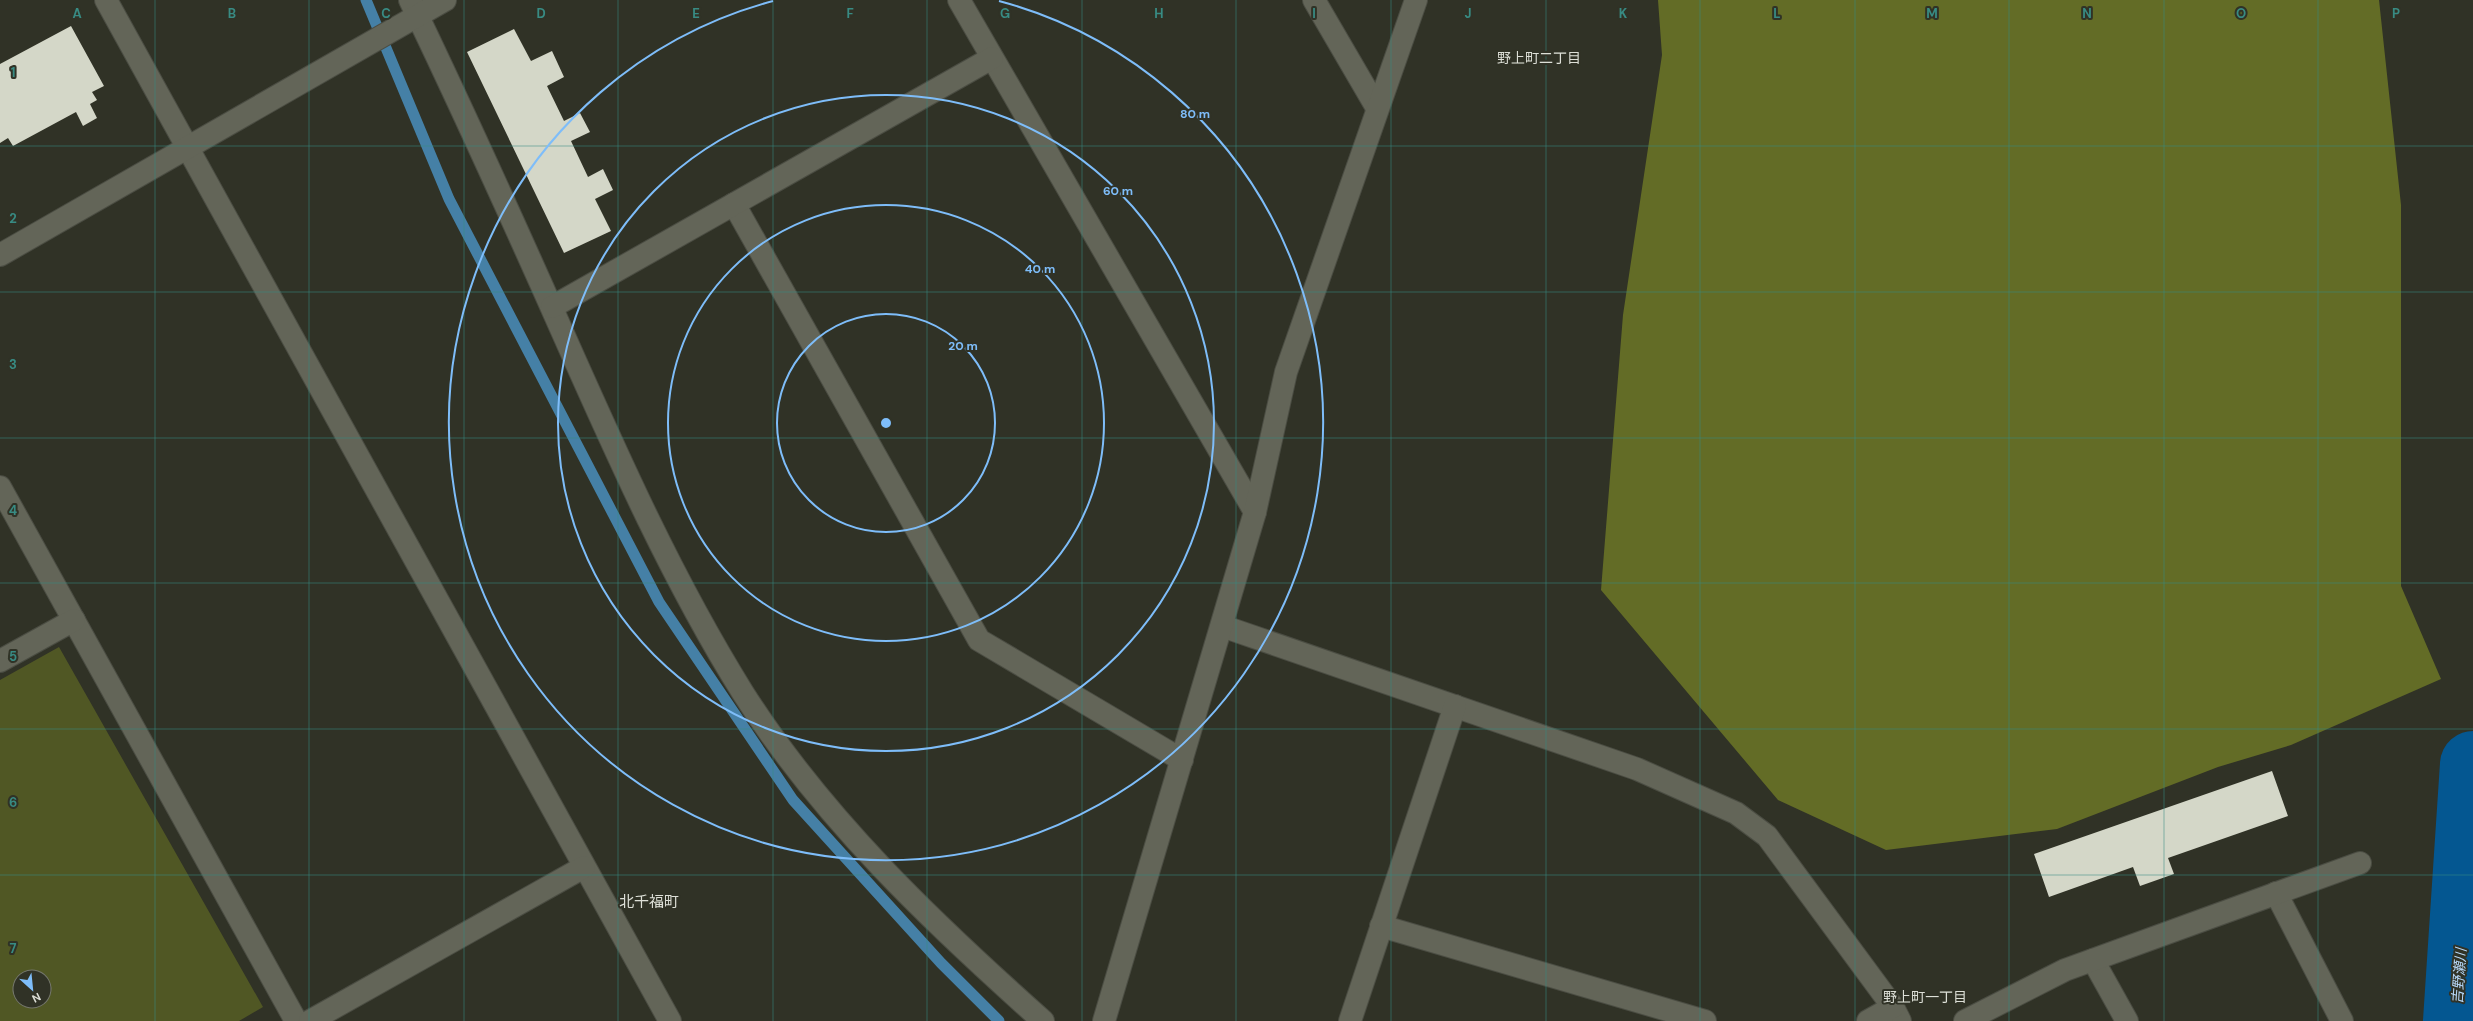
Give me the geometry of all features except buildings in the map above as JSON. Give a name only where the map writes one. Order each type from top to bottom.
[{"type":"street","points":[[106,0],[670,1021]]},
{"type":"street","points":[[0,255],[188,148],[414,8],[445,0]]},
{"type":"street","points":[[959,0],[1255,512]]},
{"type":"street","points":[[1314,0],[1377,108]]},
{"type":"street","points":[[1104,1021],[1255,512],[1286,372],[1416,0]]},
{"type":"street","points":[[414,8],[552,307],[606,430],[668,556],[743,693],[813,790],[897,883],[1043,1021]]},
{"type":"street","points":[[552,307],[992,58]]},
{"type":"street","points":[[734,204],[979,640],[1182,760]]},
{"type":"street","points":[[0,487],[296,1021]]},
{"type":"street","points":[[0,661],[74,620]]},
{"type":"street","points":[[1222,626],[1637,768],[1736,813],[1767,836],[1896,1014],[1868,1021]]},
{"type":"street","points":[[1350,1021],[1455,706]]},
{"type":"street","points":[[1965,1021],[2065,970],[2360,863]]},
{"type":"street","points":[[310,1021],[584,867]]},
{"type":"street","points":[[2276,893],[2342,1021]]},
{"type":"street","points":[[1381,926],[1705,1021]]},
{"type":"street","points":[[2093,960],[2127,1021]]},
{"type":"green space","points":[[1658,0],[2379,0],[2401,205],[2401,586],[2441,679],[2291,745],[2218,767],[2057,829],[1886,850],[1778,800],[1601,590],[1623,315],[1662,55]]},
{"type":"green space","points":[[59,647],[263,1007],[239,1021],[0,1021],[0,680]]},
{"type":"waterway","points":[[366,0],[449,199],[659,602],[793,800],[941,963],[999,1021]]},
{"type":"waterway","name":"吉野瀬川","points":[[2456,1021],[2473,764]]},
{"type":"district","name":"野上町二丁目","points":[[1539,58]]},
{"type":"district","name":"北千福町","points":[[649,902]]},
{"type":"district","name":"野上町一丁目","points":[[1925,997]]}]
